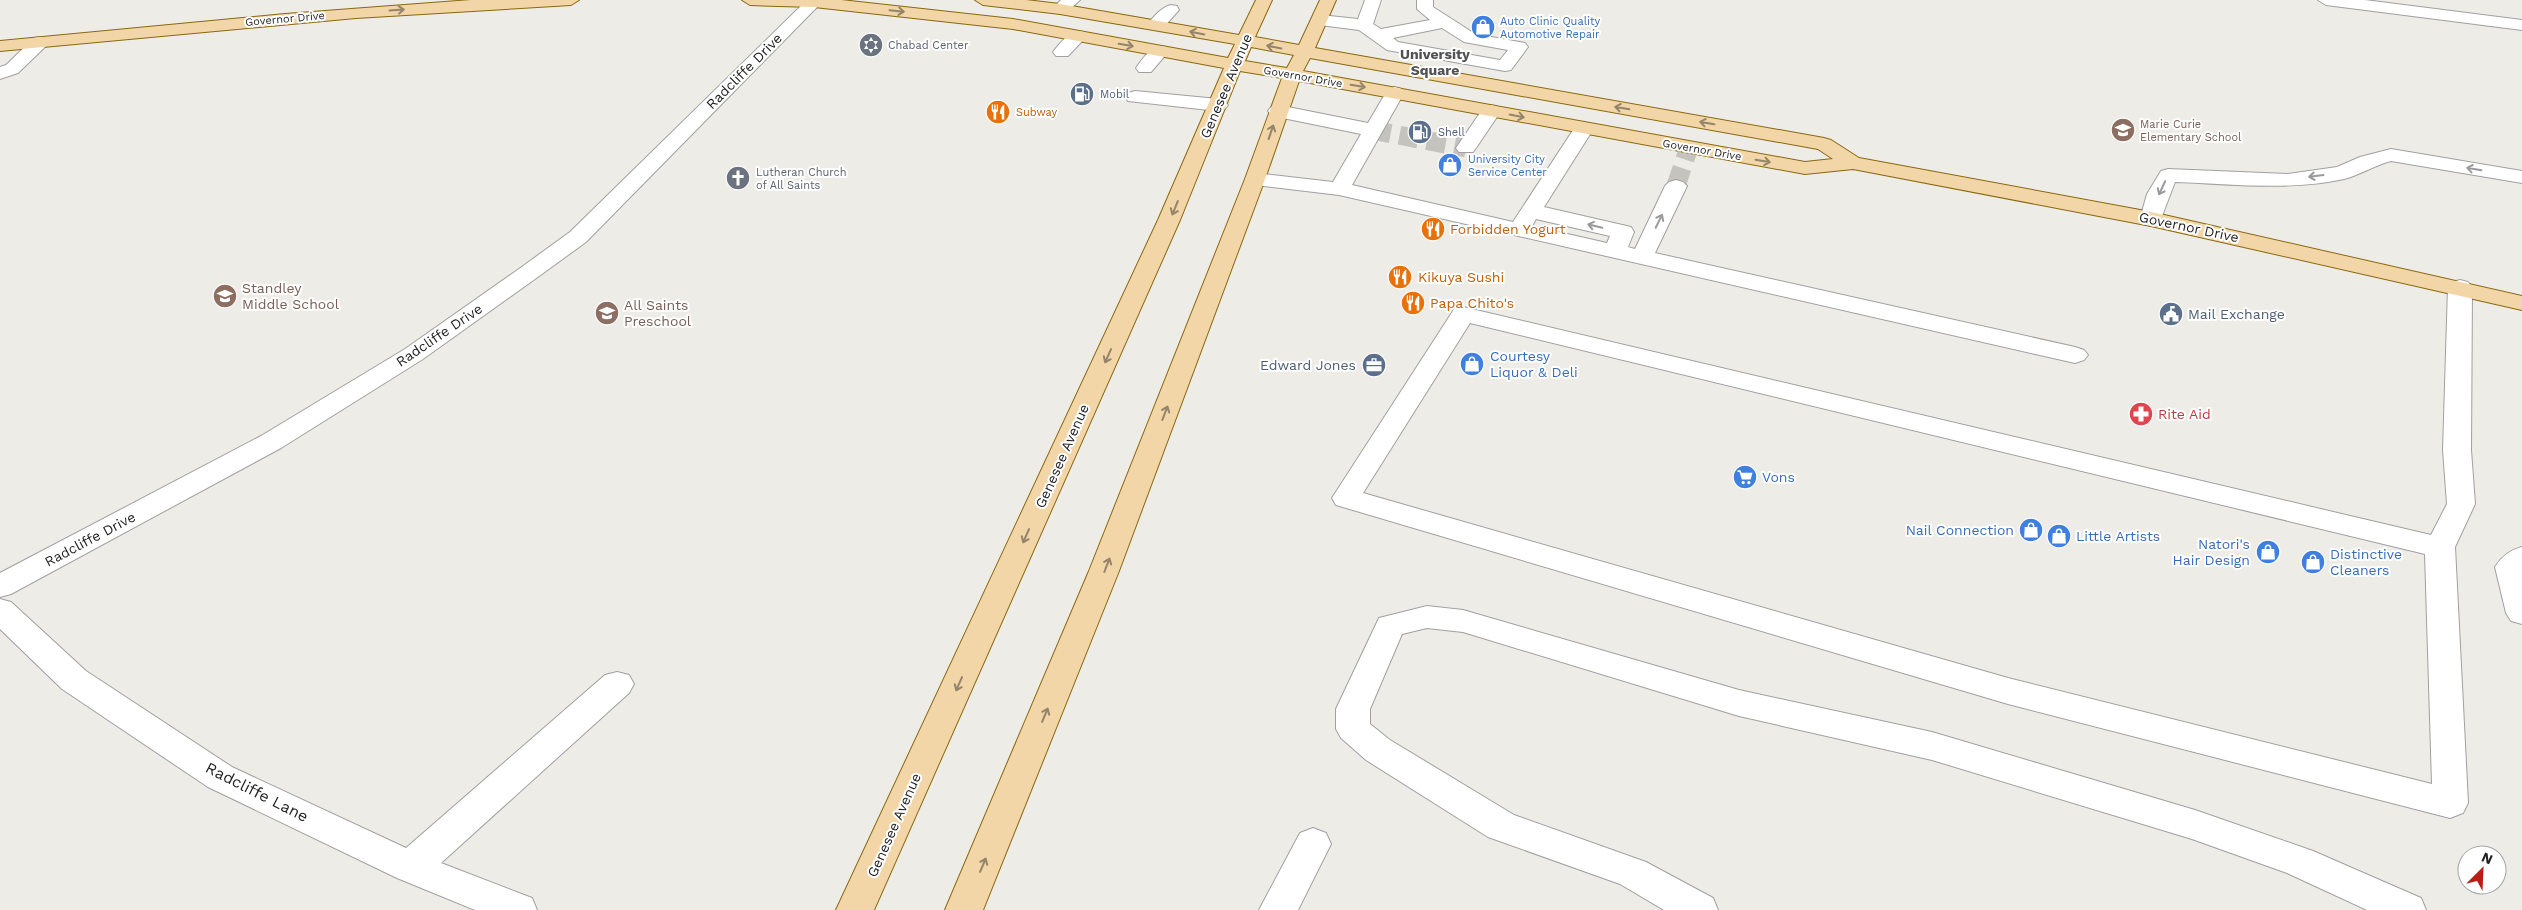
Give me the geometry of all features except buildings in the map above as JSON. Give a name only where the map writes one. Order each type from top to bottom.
[{"type":"main road","name":"Governor Drive","points":[[0,34],[373,0]]},
{"type":"main road","name":"Governor Drive","points":[[0,46],[307,16],[479,4],[571,0]]},
{"type":"main road","name":"Governor Drive","points":[[750,0],[815,1],[1013,24],[1805,168],[1853,163],[2151,219],[2522,302]]},
{"type":"main road","name":"Governor Drive","points":[[982,0],[1066,5],[1245,42],[1824,144],[1853,163]]},
{"type":"main road","name":"Genesee Avenue","points":[[856,910],[1169,220],[1234,64],[1264,0]]},
{"type":"main road","points":[[964,910],[1104,571],[1255,179],[1292,75],[1328,0]]},
{"type":"street","points":[[1364,25],[1373,0]]},
{"type":"street","points":[[1425,0],[1425,9],[1470,38],[1519,47],[1491,85]]},
{"type":"street","points":[[2326,0],[2522,25]]},
{"type":"street","points":[[2346,0],[2365,4]]},
{"type":"street","name":"Radcliffe Drive","points":[[0,586],[271,442],[414,354],[527,274],[578,237],[815,1]]},
{"type":"street","points":[[1156,25],[1171,10]]},
{"type":"street","points":[[1320,20],[1364,25],[1386,40],[1505,66]]},
{"type":"street","points":[[1386,40],[1446,22]]},
{"type":"street","points":[[1062,52],[1078,36]]},
{"type":"street","points":[[1376,65],[1386,40]]},
{"type":"street","points":[[0,74],[12,69],[40,42]]},
{"type":"street","points":[[1145,68],[1160,51]]},
{"type":"street","points":[[1339,189],[1395,93]]},
{"type":"street","points":[[1135,97],[1218,105]]},
{"type":"street","points":[[1278,111],[1372,130]]},
{"type":"street","points":[[1466,148],[1491,111]]},
{"type":"street","points":[[1525,220],[1584,128]]},
{"type":"street","points":[[2151,219],[2158,194],[2168,175],[2288,180],[2342,173],[2367,161],[2391,155],[2522,177]]},
{"type":"street","points":[[1255,179],[1339,189],[1525,220],[1642,257],[2075,356]]},
{"type":"street","points":[[1642,257],[1676,186]]},
{"type":"street","points":[[2440,547],[1464,314],[1346,498],[2008,690],[2450,803],[2440,547],[2461,504],[2457,450],[2460,287]]},
{"type":"street","points":[[2522,557],[2510,568],[2522,613]]},
{"type":"street","name":"Radcliffe Lane","points":[[0,610],[74,680],[220,777],[410,866],[518,910]]},
{"type":"street","points":[[1699,910],[1633,873],[1501,826],[1378,750],[1353,729],[1353,709],[1390,626],[1427,617],[1463,621],[1739,703],[1932,746],[2195,825],[2300,862],[2407,910]]},
{"type":"street","points":[[410,866],[618,684]]},
{"type":"street","points":[[1278,910],[1313,844]]},
{"type":"tunnel","points":[[1372,130],[1466,148]]},
{"type":"tunnel","points":[[1676,186],[1689,147]]},
{"type":"place","name":"Auto Clinic Quality Automotive Repair","points":[[1483,27]]},
{"type":"place","name":"Chabad Center","points":[[871,45]]},
{"type":"place","name":"Mobil","points":[[1082,94]]},
{"type":"place","name":"Subway","points":[[998,112]]},
{"type":"place","name":"Marie Curie Elementary School","points":[[2123,130]]},
{"type":"place","name":"Shell","points":[[1420,132]]},
{"type":"place","name":"University City Service Center","points":[[1450,165]]},
{"type":"place","name":"Lutheran Church of All Saints","points":[[738,178]]},
{"type":"place","name":"Forbidden Yogurt","points":[[1433,229]]},
{"type":"place","name":"Kikuya Sushi","points":[[1400,277]]},
{"type":"place","name":"Standley Middle School","points":[[225,296]]},
{"type":"place","name":"Papa Chito's","points":[[1413,303]]},
{"type":"place","name":"All Saints Preschool","points":[[607,313]]},
{"type":"place","name":"Mail Exchange","points":[[2171,314]]},
{"type":"place","name":"Courtesy Liquor & Deli","points":[[1472,364]]},
{"type":"place","name":"Edward Jones","points":[[1374,365]]},
{"type":"place","name":"Rite Aid","points":[[2141,414]]},
{"type":"place","name":"Vons","points":[[1745,477]]},
{"type":"place","name":"Nail Connection","points":[[2031,530]]},
{"type":"place","name":"Little Artists","points":[[2059,536]]},
{"type":"place","name":"Natori's Hair Design","points":[[2268,552]]},
{"type":"place","name":"Distinctive Cleaners","points":[[2313,562]]},
{"type":"district","name":"University Square","points":[[1435,62]]}]
